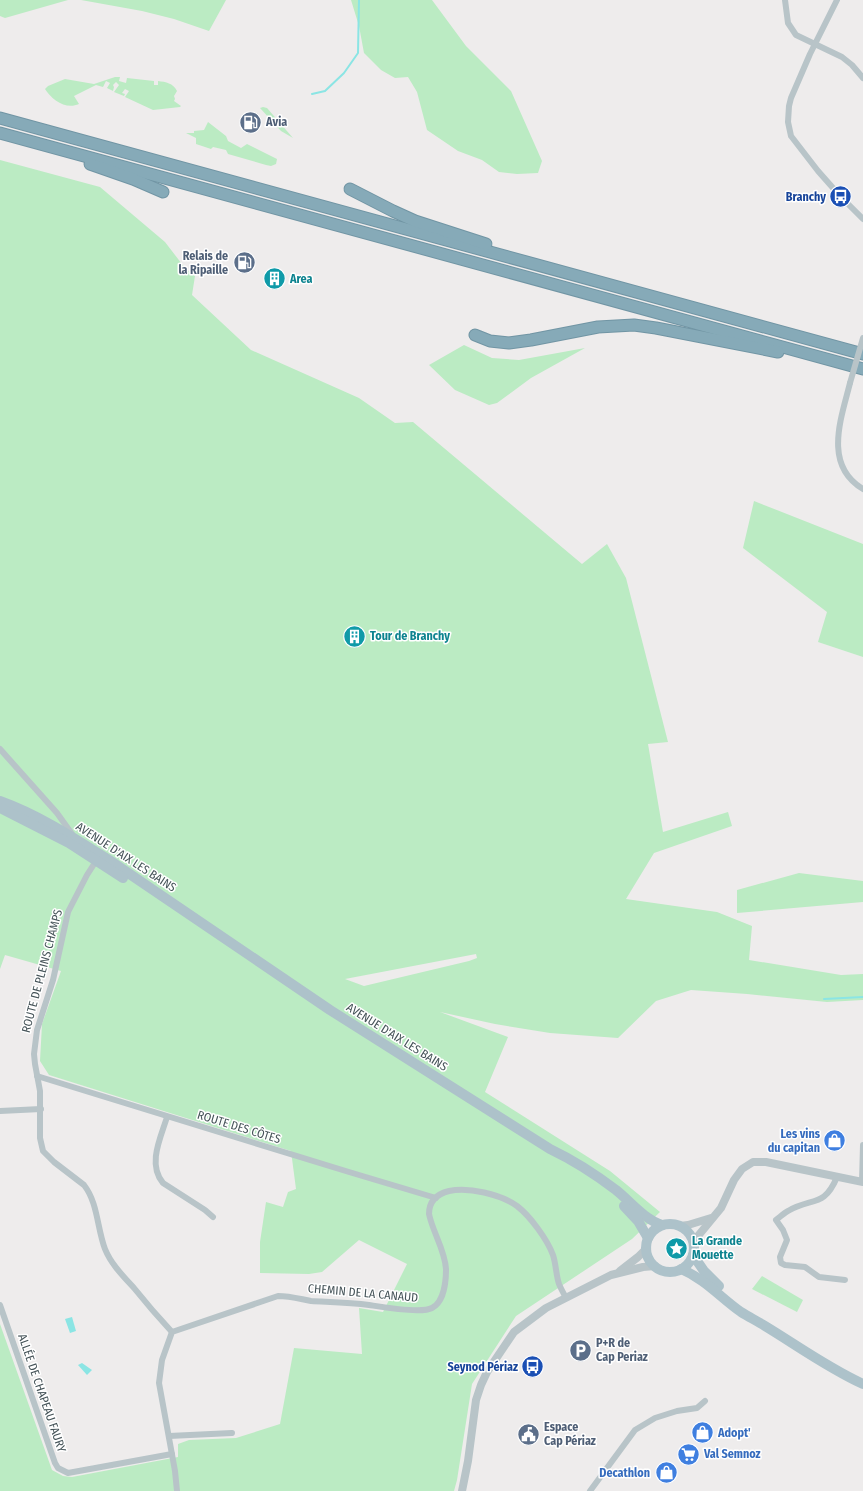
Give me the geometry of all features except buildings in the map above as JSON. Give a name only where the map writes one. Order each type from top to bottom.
[{"type":"highway","points":[[0,118],[863,354]]},
{"type":"highway","points":[[0,133],[133,179],[163,192]]},
{"type":"highway","points":[[0,133],[863,369]]},
{"type":"highway","points":[[350,189],[415,221],[643,294]]},
{"type":"highway","points":[[475,335],[490,340],[509,343],[598,327],[634,325],[656,328],[863,369]]},
{"type":"main road","name":"AVENUE D'AIX LES BAINS","points":[[0,800],[38,818],[109,860],[232,945],[337,1014],[550,1149],[567,1157],[616,1190],[654,1223],[662,1225]]},
{"type":"main road","name":"AVENUE D'AIX LES BAINS","points":[[0,808],[69,843],[187,919],[232,945]]},
{"type":"main road","name":"AVENUE D'AIX LES BAINS","points":[[550,1149],[564,1163],[609,1192],[620,1201],[638,1221],[647,1243]]},
{"type":"main road","points":[[671,1224],[680,1226],[691,1235],[694,1242],[693,1254],[688,1264],[681,1269],[670,1272],[665,1271],[655,1266],[649,1258],[647,1243],[654,1230],[662,1225],[671,1224]]},
{"type":"main road","points":[[693,1254],[699,1265],[711,1279],[765,1326]]},
{"type":"main road","points":[[681,1269],[702,1280],[729,1304],[830,1367],[863,1384]]},
{"type":"street","points":[[785,0],[788,23],[791,29],[803,39],[842,57],[852,65],[863,78]]},
{"type":"street","points":[[837,0],[815,44],[791,98],[788,116],[789,129],[796,142],[818,171],[863,219]]},
{"type":"street","points":[[863,337],[837,433],[837,445],[843,467],[856,485],[863,489]]},
{"type":"street","points":[[0,749],[57,814],[75,839]]},
{"type":"street","name":"ROUTE DE PLEINS CHAMPS","points":[[96,861],[73,901],[66,921],[53,980],[37,1030],[34,1064],[40,1091],[40,1138],[43,1151],[54,1162],[80,1182],[91,1196],[101,1237],[108,1257],[172,1332]]},
{"type":"street","name":"ROUTE DES CÔTES","points":[[37,1076],[436,1198]]},
{"type":"street","points":[[0,1111],[41,1109]]},
{"type":"street","points":[[167,1117],[156,1155],[156,1167],[159,1179],[162,1183],[206,1210],[213,1217]]},
{"type":"street","points":[[694,1242],[712,1217],[721,1208],[734,1180],[742,1169],[752,1162],[766,1162],[862,1182],[863,1146]]},
{"type":"street","points":[[837,1177],[831,1190],[824,1197],[788,1210],[776,1220],[783,1230],[787,1240],[780,1257],[781,1263],[785,1265],[805,1267],[819,1277],[844,1280]]},
{"type":"street","points":[[436,1198],[446,1192],[455,1190],[469,1190],[505,1199],[517,1206],[526,1214],[546,1241],[553,1256],[559,1285],[566,1298]]},
{"type":"street","name":"CHEMIN DE LA CANAUD","points":[[172,1332],[278,1296],[368,1304],[385,1308],[423,1310],[432,1308],[438,1303],[442,1295],[446,1272],[444,1256],[429,1214],[430,1206],[436,1198]]},
{"type":"street","points":[[680,1226],[688,1225],[712,1217]]},
{"type":"street","points":[[462,1491],[468,1461],[476,1400],[486,1372],[514,1332],[546,1308],[617,1273],[638,1257],[647,1243]]},
{"type":"street","points":[[617,1273],[655,1266]]},
{"type":"street","name":"ALLÉE DE CHAPEAU FAURY","points":[[0,1305],[58,1468],[68,1473],[172,1454]]},
{"type":"street","points":[[172,1332],[162,1360],[160,1383],[177,1491]]},
{"type":"street","points":[[590,1491],[635,1430],[655,1418],[677,1411],[697,1408],[705,1401]]},
{"type":"street","points":[[169,1436],[232,1433]]},
{"type":"green space","points":[[0,0],[68,0],[5,18],[0,16]]},
{"type":"green space","points":[[81,0],[226,0],[209,31],[174,19],[142,11]]},
{"type":"green space","points":[[351,0],[432,0],[466,46],[511,91],[542,161],[538,173],[517,174],[499,172],[482,160],[458,151],[427,130],[417,92],[408,77],[395,78],[381,70],[364,53],[359,26]]},
{"type":"green space","points":[[115,77],[120,77],[119,81],[126,83],[127,78],[154,81],[154,85],[158,85],[158,81],[169,83],[177,91],[174,96],[174,101],[181,106],[153,110],[125,97],[129,91],[125,89],[122,93],[125,94],[124,96],[114,92],[119,85],[116,82],[113,85],[113,91],[107,88],[110,83],[106,81],[103,87],[96,85],[74,96],[79,104],[74,106],[60,103],[51,97],[45,89],[48,86],[65,79],[94,84]]},
{"type":"green space","points":[[260,108],[267,108],[293,138],[281,131]]},
{"type":"green space","points":[[208,122],[226,136],[228,141],[241,148],[247,144],[277,159],[276,164],[271,166],[266,165],[228,154],[226,150],[213,147],[211,149],[196,144],[196,138],[186,133],[194,133],[194,131],[204,130]]},
{"type":"green space","points":[[0,160],[100,187],[165,242],[185,268],[195,276],[192,295],[251,350],[359,398],[395,423],[413,422],[582,564],[607,544],[626,578],[668,742],[648,744],[663,832],[728,812],[732,826],[654,853],[626,899],[717,912],[752,926],[749,960],[841,975],[863,974],[863,1000],[827,1002],[691,990],[656,1001],[618,1038],[550,1033],[495,1024],[440,1012],[508,1037],[485,1092],[610,1171],[660,1212],[632,1239],[516,1316],[472,1384],[454,1491],[0,1491],[0,1324],[52,1470],[63,1476],[72,1477],[178,1457],[178,1444],[189,1440],[236,1438],[280,1424],[294,1348],[362,1354],[359,1308],[383,1312],[407,1264],[359,1240],[322,1272],[309,1274],[260,1273],[260,1242],[266,1202],[283,1207],[288,1192],[296,1189],[291,1151],[49,1075],[40,1061],[42,1024],[61,971],[5,955],[0,969]],"holes":[[[476,954],[477,958],[364,986],[345,979]]]},
{"type":"green space","points":[[464,345],[492,358],[519,360],[585,348],[531,378],[497,403],[489,405],[455,390],[429,365]]},
{"type":"green space","points":[[754,501],[863,544],[863,657],[818,642],[827,612],[743,548]]},
{"type":"green space","points":[[799,873],[863,881],[863,902],[737,913],[737,890]]},
{"type":"green space","points":[[762,1276],[803,1300],[797,1312],[752,1289]]},
{"type":"water","points":[[72,1317],[76,1331],[70,1333],[65,1319]]},
{"type":"water","points":[[82,1363],[92,1370],[87,1375],[78,1365]]},
{"type":"waterway","points":[[312,94],[325,91],[344,73],[358,53],[359,0]]},
{"type":"waterway","points":[[824,999],[863,997]]},
{"type":"place","name":"Avia","points":[[251,122]]},
{"type":"place","name":"Branchy","points":[[841,197]]},
{"type":"place","name":"Relais de la Ripaille","points":[[244,263]]},
{"type":"place","name":"Area","points":[[274,279]]},
{"type":"place","name":"Tour de Branchy","points":[[354,636]]},
{"type":"place","name":"Les vins du capitan","points":[[835,1141]]},
{"type":"place","name":"La Grande Mouette","points":[[676,1248]]},
{"type":"place","name":"P+R de Cap Periaz","points":[[580,1350]]},
{"type":"place","name":"Seynod Périaz","points":[[533,1367]]},
{"type":"place","name":"Adopt'","points":[[702,1433]]},
{"type":"place","name":"Espace Cap Périaz","points":[[528,1434]]},
{"type":"place","name":"Val Semnoz","points":[[688,1454]]},
{"type":"place","name":"Decathlon","points":[[666,1473]]}]
